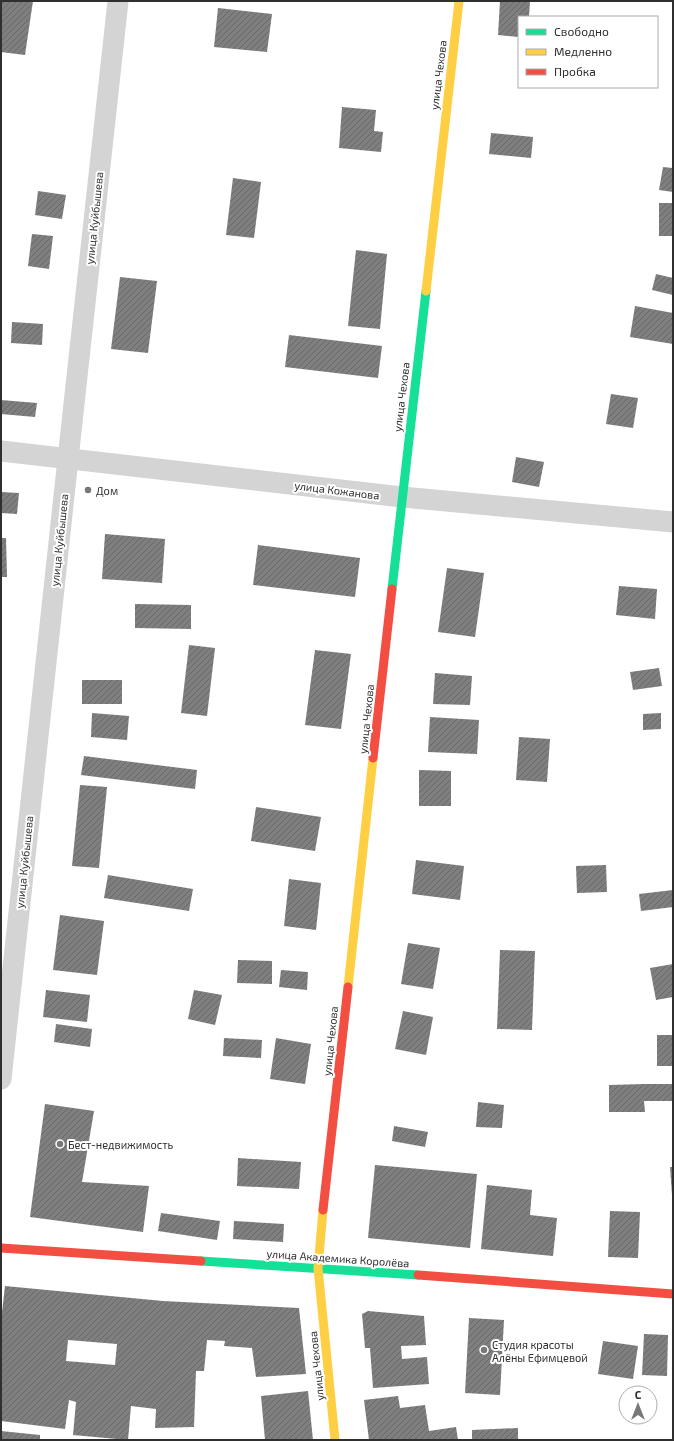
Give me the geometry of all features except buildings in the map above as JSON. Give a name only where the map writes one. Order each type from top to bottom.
[{"type":"street","name":"улица Куйбышева","points":[[1,1079],[118,1]]},
{"type":"street","name":"улица Чехова","points":[[335,1440],[318,1268],[458,1]]},
{"type":"street","name":"улица Кожанова","points":[[1,452],[402,497],[673,522]]},
{"type":"street","name":"улица Академика Королёва","points":[[1,1248],[318,1268],[673,1294]]},
{"type":"traffic: fast","points":[[392,589],[426,291]]},
{"type":"traffic: fast","points":[[201,1261],[418,1275]]},
{"type":"traffic: slow","points":[[426,291],[459,1]]},
{"type":"traffic: slow","points":[[348,987],[373,758]]},
{"type":"traffic: slow","points":[[323,1210],[318,1268],[335,1440]]},
{"type":"traffic: jam","points":[[373,758],[392,589]]},
{"type":"traffic: jam","points":[[323,1210],[348,987]]},
{"type":"traffic: jam","points":[[1,1248],[201,1261]]},
{"type":"traffic: jam","points":[[418,1275],[673,1294]]},
{"type":"place","name":"Дом","points":[[88,490]]},
{"type":"place","name":"Бест-недвижимость","points":[[60,1144]]},
{"type":"place","name":"Студия красоты Алёны Ефимцевой","points":[[484,1350]]}]
